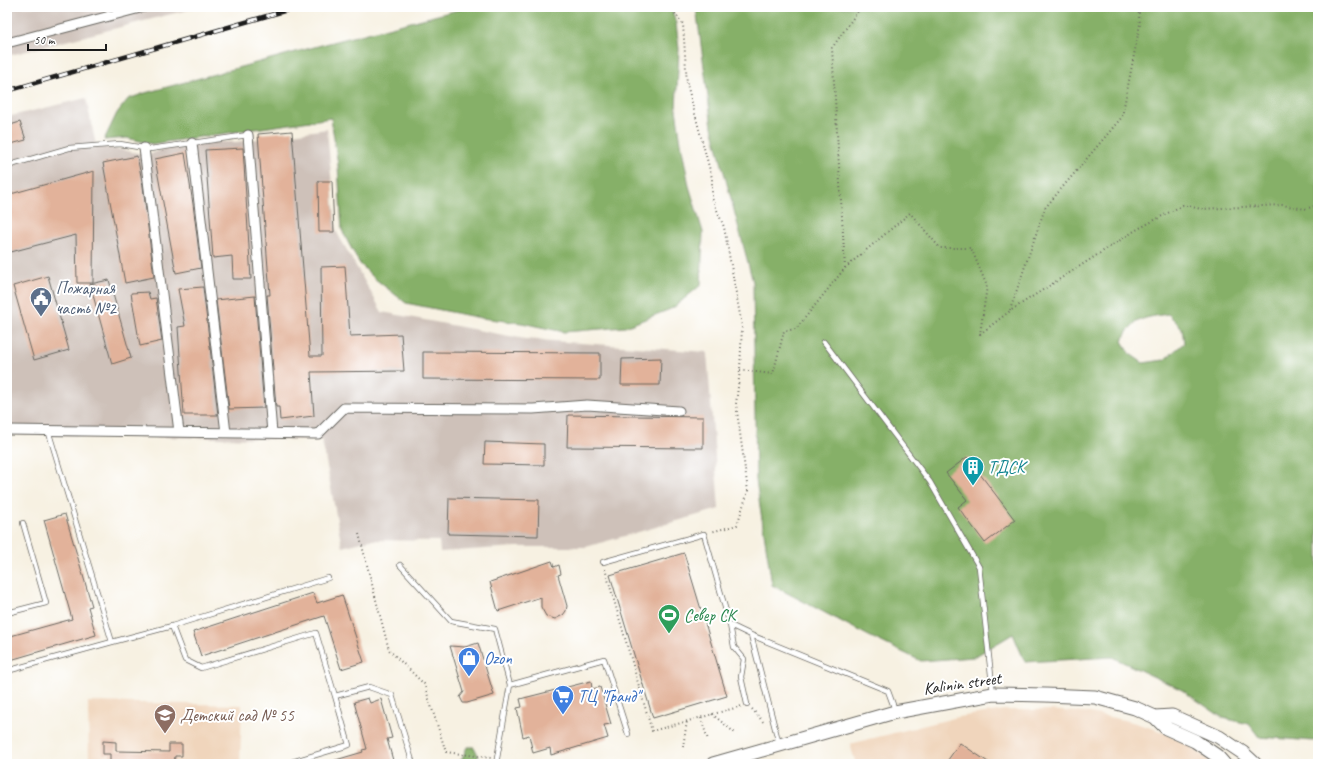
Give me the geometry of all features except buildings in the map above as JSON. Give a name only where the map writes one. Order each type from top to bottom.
[{"type":"main road","name":"Kalinin street","points":[[713,764],[895,712],[993,694],[1095,697],[1135,708],[1155,717],[1172,716],[1219,737],[1243,753],[1255,764]]},
{"type":"main road","points":[[1155,717],[1166,728],[1195,741],[1217,756],[1224,764]]},
{"type":"street","points":[[7,43],[144,7]]},
{"type":"street","points":[[248,135],[272,433]]},
{"type":"street","points":[[192,143],[226,433]]},
{"type":"street","points":[[144,148],[179,432]]},
{"type":"street","points":[[7,430],[318,434],[344,408],[532,409],[587,405],[679,411]]},
{"type":"lane","points":[[7,166],[69,148],[120,144],[150,149],[248,135]]},
{"type":"lane","points":[[824,342],[930,482],[979,567],[993,694]]},
{"type":"lane","points":[[48,430],[112,642]]},
{"type":"lane","points":[[7,613],[46,603],[23,523]]},
{"type":"lane","points":[[603,562],[704,534],[730,625],[734,647],[744,659],[742,677],[748,704]]},
{"type":"lane","points":[[400,565],[451,621],[495,629],[510,685],[496,761]]},
{"type":"lane","points":[[7,671],[172,626],[328,578]]},
{"type":"lane","points":[[730,625],[888,691],[895,712]]},
{"type":"lane","points":[[172,626],[185,660],[200,668],[316,633],[349,745],[285,764]]},
{"type":"lane","points":[[751,635],[779,745]]},
{"type":"lane","points":[[510,685],[604,659],[628,734]]},
{"type":"lane","points":[[335,696],[369,688],[392,694],[413,764]]},
{"type":"path","points":[[670,7],[684,24],[687,84],[712,178],[712,198],[724,227],[742,326],[740,370],[736,404],[748,491],[737,525],[704,534]]},
{"type":"path","points":[[845,268],[832,48],[858,10],[867,7]]},
{"type":"path","points":[[1010,311],[1045,208],[1122,117],[1140,24],[1138,7]]},
{"type":"path","points":[[740,370],[773,374],[784,331],[796,329],[845,268],[910,214],[940,248],[971,248],[987,286],[980,334],[1010,311],[1136,230],[1183,205],[1201,209],[1282,206],[1305,209],[1318,205]]},
{"type":"path","points":[[359,534],[389,650],[424,684],[446,752],[496,761]]},
{"type":"path","points":[[603,562],[652,731],[748,704],[765,724]]},
{"type":"path","points":[[712,714],[735,732]]},
{"type":"path","points":[[701,718],[708,740]]},
{"type":"path","points":[[683,747],[688,721]]},
{"type":"shaded area","points":[[7,7],[199,7],[7,56]]},
{"type":"shaded area","points":[[86,98],[96,145],[148,155],[173,145],[205,142],[236,142],[327,129],[336,231],[382,312],[525,339],[707,352],[719,509],[586,547],[516,547],[440,552],[439,541],[370,540],[342,547],[322,440],[7,434],[7,117]]},
{"type":"shaded area","name":"Детский сад № 55","points":[[88,702],[242,705],[240,764],[89,764]]},
{"type":"shaded area","points":[[1004,710],[1049,710],[1090,713],[1129,721],[1163,732],[1190,746],[1211,764],[856,764],[850,744],[958,717]]},
{"type":"green space","points":[[469,7],[671,7],[676,23],[679,49],[676,109],[689,186],[703,232],[701,285],[673,308],[625,327],[564,332],[522,323],[481,318],[406,303],[374,278],[360,264],[342,230],[338,165],[331,118],[152,144],[127,138],[104,140],[117,113],[128,99],[145,93],[329,43]]},
{"type":"green space","points":[[696,7],[1318,7],[1318,739],[1314,741],[1259,737],[1249,724],[1223,718],[1182,690],[1112,657],[1025,662],[1013,634],[974,657],[921,661],[869,636],[772,585],[756,480],[753,282],[712,127]],"holes":[[[1168,314],[1182,328],[1184,343],[1164,360],[1143,363],[1130,354],[1122,341],[1131,327],[1140,320],[1146,318]]]},
{"type":"green space","points":[[467,747],[474,747],[478,755],[479,764],[456,764],[462,759]]},
{"type":"railway","points":[[7,91],[298,7]]},
{"type":"place","name":"Пожарная часть №2","points":[[41,318]]},
{"type":"place","name":"ТДСК","points":[[973,486]]},
{"type":"place","name":"Север СК","points":[[669,634]]},
{"type":"place","name":"Ozon","points":[[469,678]]},
{"type":"place","name":"ТЦ \"Гранд\"","points":[[563,716]]},
{"type":"place","name":"Детский сад № 55","points":[[165,734]]}]
